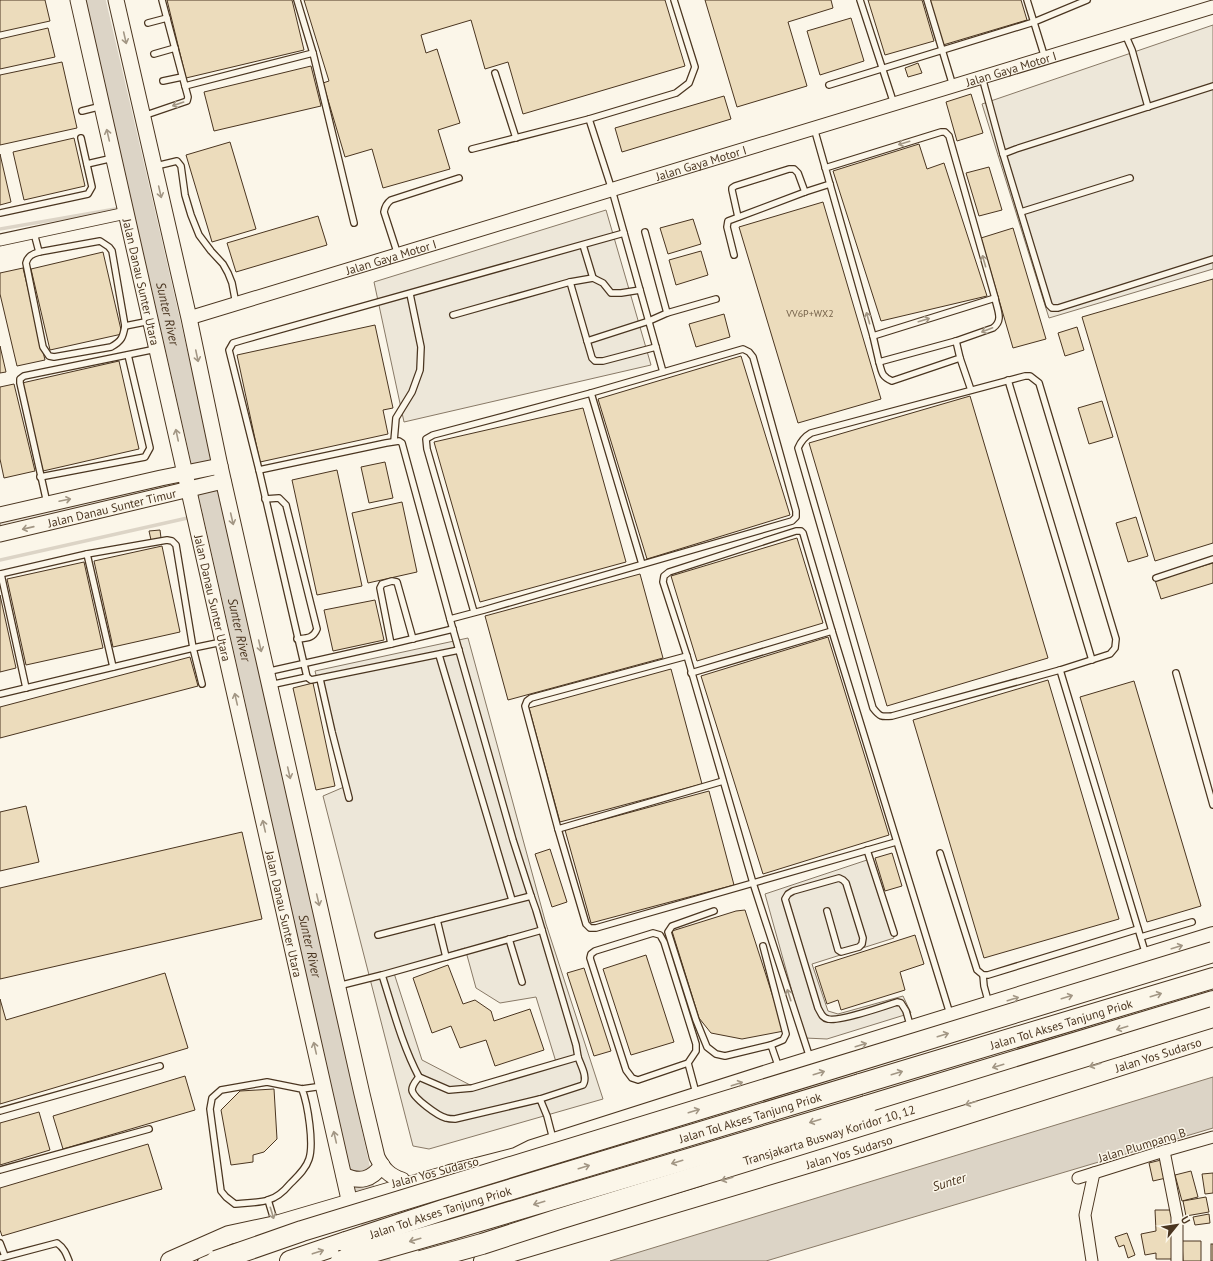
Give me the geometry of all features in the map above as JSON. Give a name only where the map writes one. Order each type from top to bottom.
[{"type":"highway","name":"Jalan Yos Sudarso","points":[[358,1190],[450,1174],[516,1156],[532,1149],[574,1137],[697,1096],[1213,936]]},
{"type":"highway","points":[[219,1257],[1213,952]]},
{"type":"highway","name":"Jalan Tol Akses Tanjung Priok","points":[[290,1261],[454,1207],[1213,978]]},
{"type":"highway","name":"Jalan Tol Akses Tanjung Priok","points":[[341,1261],[476,1222],[1213,1001]]},
{"type":"highway","points":[[421,1261],[482,1244],[1213,1017]]},
{"type":"highway","name":"Jalan Yos Sudarso","points":[[483,1261],[861,1148],[1213,1037]]},
{"type":"highway","points":[[574,1137],[566,1142],[556,1154],[553,1172],[557,1191],[567,1207],[582,1218],[600,1223],[616,1222]]},
{"type":"highway","name":"Jalan Yos Sudarso","points":[[184,1261],[232,1240],[266,1229],[358,1190],[514,1151],[532,1149]]},
{"type":"highway","points":[[450,1174],[470,1176],[478,1179],[485,1186],[495,1201],[499,1220],[495,1239],[485,1255],[477,1261]]},
{"type":"highway","name":"Jalan Yos Sudarso","points":[[170,1261],[229,1235],[266,1229]]},
{"type":"main road","name":"Jalan Danau Sunter Utara","points":[[78,0],[151,320],[194,489],[195,517],[324,1086],[358,1190]]},
{"type":"main road","points":[[116,0],[190,318],[215,467],[268,679],[377,1157],[389,1174],[402,1180]]},
{"type":"main road","name":"Jalan Danau Sunter Timur","points":[[0,515],[215,467]]},
{"type":"main road","name":"Jalan Danau Sunter Timur","points":[[0,534],[219,482]]},
{"type":"main road","points":[[358,1190],[382,1165]]},
{"type":"street","name":"Jalan Gaya Motor I","points":[[190,318],[1213,7]]},
{"type":"street","points":[[0,240],[34,233],[125,208]]},
{"type":"street","name":"Jalan Plumpang B","points":[[1078,1178],[1213,1137]]},
{"type":"street","points":[[1164,1151],[1177,1217],[1177,1261]]},
{"type":"street","points":[[1092,1261],[1085,1215],[1094,1174]]},
{"type":"lane","points":[[143,116],[187,101],[188,97],[162,0]]},
{"type":"lane","points":[[297,0],[313,53],[354,223]]},
{"type":"lane","points":[[472,149],[589,119],[676,93],[689,83],[695,67],[674,0]]},
{"type":"lane","points":[[860,0],[894,104]]},
{"type":"lane","points":[[927,0],[953,86]]},
{"type":"lane","points":[[1027,0],[1045,58]]},
{"type":"lane","points":[[829,85],[1034,22],[1087,0]]},
{"type":"lane","points":[[148,23],[167,18]]},
{"type":"lane","points":[[1125,34],[1132,50],[1148,107]]},
{"type":"lane","points":[[154,54],[174,48]]},
{"type":"lane","points":[[185,86],[313,53]]},
{"type":"lane","points":[[495,72],[516,138]]},
{"type":"lane","points":[[163,81],[182,77]]},
{"type":"lane","points":[[982,77],[1020,212],[1049,305],[1052,308],[1058,308],[1213,259]]},
{"type":"lane","points":[[1003,154],[1213,86]]},
{"type":"lane","points":[[82,112],[102,106]]},
{"type":"lane","points":[[589,119],[612,190],[663,372]]},
{"type":"lane","points":[[814,128],[873,336],[882,374],[885,378],[892,380],[960,358]]},
{"type":"lane","points":[[825,168],[945,132],[949,136],[1000,319],[997,325],[993,328],[956,341],[879,362]]},
{"type":"lane","points":[[0,212],[88,194],[92,187],[81,138]]},
{"type":"lane","points":[[87,164],[113,158]]},
{"type":"lane","points":[[154,166],[177,162],[181,166],[185,195],[199,235],[223,264],[228,273],[236,304]]},
{"type":"lane","points":[[738,217],[732,190],[732,188],[736,186],[789,169],[798,173],[805,192]]},
{"type":"lane","points":[[398,255],[384,212],[387,203],[391,200],[459,178]]},
{"type":"lane","points":[[1020,212],[1130,178]]},
{"type":"lane","points":[[734,255],[726,227],[728,221],[830,184]]},
{"type":"lane","points":[[645,232],[667,313]]},
{"type":"lane","points":[[34,233],[39,252]]},
{"type":"lane","points":[[307,677],[259,470],[229,350],[233,343],[624,233]]},
{"type":"lane","points":[[100,241],[109,247],[112,251],[125,326],[122,338],[118,343],[111,347],[54,357],[49,356],[42,347],[26,263],[27,259],[31,255],[39,252],[100,241]]},
{"type":"lane","points":[[583,244],[594,278]]},
{"type":"lane","points":[[453,315],[570,282],[594,278],[603,283],[611,293],[640,290]]},
{"type":"lane","points":[[570,282],[592,358],[595,361],[603,361],[656,347]]},
{"type":"lane","points":[[394,441],[396,418],[412,392],[420,370],[421,347],[410,294]]},
{"type":"lane","points":[[873,336],[994,298]]},
{"type":"lane","points":[[587,341],[649,321],[667,313],[716,299]]},
{"type":"lane","points":[[125,326],[151,320]]},
{"type":"lane","points":[[956,341],[971,390]]},
{"type":"lane","points":[[47,504],[20,379],[24,376],[158,349]]},
{"type":"lane","points":[[450,619],[792,521],[796,517],[796,511],[753,357],[750,352],[743,349],[591,393],[433,435],[426,439],[427,449],[474,612]]},
{"type":"lane","points":[[40,477],[145,457],[148,454],[150,448],[128,355]]},
{"type":"lane","points":[[1024,376],[1030,376],[1039,383],[1116,639],[1115,648],[1110,654],[1060,670],[892,716],[879,716],[873,708],[798,448],[800,441],[811,433],[971,390],[1024,376]]},
{"type":"lane","points":[[1008,380],[1092,660]]},
{"type":"lane","points":[[591,393],[642,564]]},
{"type":"lane","points":[[259,470],[394,441],[399,441],[404,446],[450,619],[513,840],[542,930],[576,1045],[578,1058],[585,1081],[583,1085],[540,1099],[455,1119],[445,1118],[436,1113],[414,1095],[412,1089],[419,1077]]},
{"type":"lane","points":[[265,499],[279,498],[286,505],[317,629],[315,634],[310,638],[297,639]]},
{"type":"lane","points":[[810,1061],[753,883],[687,656],[663,582],[664,576],[669,572],[796,531],[801,531],[803,533],[950,1018]]},
{"type":"lane","points":[[26,688],[0,574],[87,554],[167,540],[172,541],[176,545],[193,648],[202,684]]},
{"type":"lane","points":[[87,554],[113,667]]},
{"type":"lane","points":[[1156,578],[1213,559]]},
{"type":"lane","points":[[391,644],[380,588],[382,584],[392,581],[397,582],[413,639]]},
{"type":"lane","points":[[268,679],[304,664],[453,629]]},
{"type":"lane","points":[[692,673],[832,631]]},
{"type":"lane","points":[[0,694],[223,642]]},
{"type":"lane","points":[[268,679],[307,677],[311,680],[320,679],[459,650]]},
{"type":"lane","points":[[439,655],[512,900]]},
{"type":"lane","points":[[687,656],[531,698],[527,701],[525,706],[558,829],[586,924],[590,928],[596,928],[896,842]]},
{"type":"lane","points":[[1060,670],[1147,957]]},
{"type":"lane","points":[[1176,673],[1213,805]]},
{"type":"lane","points":[[320,679],[349,798]]},
{"type":"lane","points":[[558,829],[723,781]]},
{"type":"lane","points":[[867,850],[894,933]]},
{"type":"lane","points":[[940,853],[977,970],[983,975],[988,975],[1138,929]]},
{"type":"lane","points":[[826,911],[838,950],[841,952],[859,948],[862,944],[863,938],[846,884],[843,880],[839,878],[793,891],[788,894],[785,899],[818,1008],[823,1017],[830,1020],[850,1016],[897,1002],[901,1003],[906,1011],[911,1030]]},
{"type":"lane","points":[[378,935],[531,896]]},
{"type":"lane","points":[[714,911],[672,926],[668,932],[696,1020],[707,1048],[716,1054],[724,1056],[771,1045],[783,1040],[786,1034],[763,946]]},
{"type":"lane","points":[[437,920],[446,957]]},
{"type":"lane","points":[[1141,937],[1192,922]]},
{"type":"lane","points":[[337,986],[382,975],[542,930]]},
{"type":"lane","points":[[688,1063],[638,1080],[632,1078],[626,1070],[590,958],[591,954],[596,951],[653,933],[660,935],[664,942],[696,1044],[696,1051],[688,1063],[697,1096]]},
{"type":"lane","points":[[509,940],[522,982]]},
{"type":"lane","points":[[382,975],[409,1058],[419,1077],[449,1090],[472,1088],[578,1058]]},
{"type":"lane","points":[[983,975],[984,986],[990,1006]]},
{"type":"lane","points":[[771,1045],[780,1070]]},
{"type":"lane","name":"Transjakarta Busway Koridor 10, 12","points":[[699,1187],[1123,1056]]},
{"type":"lane","points":[[0,1111],[160,1066]]},
{"type":"lane","points":[[302,1089],[305,1097],[311,1139],[308,1160],[304,1168],[286,1189],[268,1200],[234,1204],[221,1191],[210,1109],[212,1098],[221,1090],[267,1082],[302,1089],[324,1086]]},
{"type":"lane","points":[[540,1099],[548,1120],[554,1143]]},
{"type":"lane","points":[[0,1170],[149,1129]]},
{"type":"lane","points":[[268,1200],[266,1229],[321,1214],[358,1190]]},
{"type":"lane","points":[[0,1243],[3,1257],[57,1243],[62,1247],[69,1261]]},
{"type":"lane","points":[[201,1261],[219,1257]]},
{"type":"shaded area","points":[[1213,25],[1213,269],[1049,318],[982,104]]},
{"type":"shaded area","points":[[606,210],[651,365],[404,422],[374,282]]},
{"type":"shaded area","points":[[185,473],[188,490],[0,534],[0,515]]},
{"type":"shaded area","points":[[468,638],[546,924],[603,1099],[429,1149],[413,1146],[323,796],[344,787],[315,671]],"holes":[[[465,948],[476,988],[500,1003],[536,997],[556,1062],[472,1086],[422,1060],[393,970]]]},
{"type":"shaded area","points":[[867,860],[894,938],[812,964],[828,1011],[838,1014],[903,996],[911,1013],[827,1039],[805,1038],[765,894]]},
{"type":"water","name":"Sunter","points":[[1213,1077],[1213,1128],[766,1261],[610,1261]]},
{"type":"building","points":[[0,0],[45,0],[50,21],[0,32]]},
{"type":"building","points":[[167,0],[292,0],[304,50],[186,78]]},
{"type":"building","points":[[304,0],[665,0],[685,66],[523,114],[508,62],[485,69],[471,20],[421,35],[426,53],[437,49],[460,123],[438,130],[450,169],[383,188],[372,149],[345,157],[323,83],[329,81]]},
{"type":"building","points":[[705,0],[831,0],[833,8],[788,22],[807,86],[737,107]]},
{"type":"building","points":[[868,0],[922,0],[934,41],[885,55]]},
{"type":"building","points":[[929,0],[1021,0],[1027,20],[943,45]]},
{"type":"building","points":[[851,18],[864,61],[820,75],[807,31]]},
{"type":"building","points":[[48,28],[55,57],[0,69],[0,39]]},
{"type":"building","points":[[62,62],[77,128],[0,145],[0,75]]},
{"type":"building","points":[[918,63],[922,73],[908,77],[905,68]]},
{"type":"building","points":[[311,66],[321,106],[214,131],[204,92]]},
{"type":"building","points":[[971,94],[983,133],[957,141],[946,102]]},
{"type":"building","points":[[724,96],[731,119],[622,152],[615,128]]},
{"type":"building","points":[[74,138],[85,186],[24,200],[13,152]]},
{"type":"building","points":[[230,142],[256,229],[212,242],[186,155]]},
{"type":"building","points":[[919,144],[927,169],[944,163],[987,296],[881,321],[833,171]]},
{"type":"building","points":[[0,154],[11,202],[0,205]]},
{"type":"building","points":[[989,167],[1002,210],[979,216],[966,173]]},
{"type":"building","points":[[823,202],[881,399],[798,423],[739,227]]},
{"type":"building","points":[[318,216],[327,245],[236,272],[227,243]]},
{"type":"building","points":[[693,219],[701,244],[668,254],[660,228]]},
{"type":"building","points":[[1013,228],[1046,339],[1013,348],[981,238]]},
{"type":"building","points":[[701,251],[708,275],[676,285],[669,260]]},
{"type":"building","points":[[103,252],[122,334],[50,350],[31,269]]},
{"type":"building","points":[[23,268],[45,360],[17,366],[0,294],[0,273]]},
{"type":"building","points":[[1213,279],[1213,543],[1155,561],[1082,317]]},
{"type":"building","points":[[724,314],[730,337],[696,347],[689,324]]},
{"type":"building","points":[[375,325],[393,408],[383,410],[388,434],[260,462],[237,355]]},
{"type":"building","points":[[1077,327],[1084,350],[1065,356],[1058,333]]},
{"type":"building","points":[[0,346],[6,372],[0,373]]},
{"type":"building","points":[[741,356],[790,515],[647,559],[598,399]]},
{"type":"building","points":[[119,361],[139,449],[43,471],[22,383]]},
{"type":"building","points":[[14,384],[35,471],[4,478],[0,459],[0,387]]},
{"type":"building","points":[[970,396],[1048,658],[887,706],[809,443]]},
{"type":"building","points":[[1102,401],[1113,437],[1089,444],[1078,408]]},
{"type":"building","points":[[583,408],[626,562],[480,602],[434,442]]},
{"type":"building","points":[[385,462],[393,498],[369,503],[361,467]]},
{"type":"building","points":[[337,470],[362,586],[317,595],[292,480]]},
{"type":"building","points":[[402,502],[417,572],[368,583],[352,513]]},
{"type":"building","points":[[1136,517],[1148,556],[1128,562],[1116,523]]},
{"type":"building","points":[[160,530],[161,538],[151,540],[149,531]]},
{"type":"building","points":[[797,538],[823,623],[697,661],[671,576]]},
{"type":"building","points":[[162,546],[180,632],[113,647],[94,561]]},
{"type":"building","points":[[84,562],[103,648],[26,665],[7,579]]},
{"type":"building","points":[[1213,563],[1213,583],[1161,599],[1155,580]]},
{"type":"building","points":[[640,574],[663,658],[508,700],[485,616]]},
{"type":"building","points":[[0,595],[16,668],[0,672]]},
{"type":"building","points":[[375,600],[384,640],[333,651],[324,610]]},
{"type":"building","points":[[828,637],[889,835],[763,874],[701,676]]},
{"type":"building","points":[[190,657],[198,686],[0,738],[0,707]]},
{"type":"building","points":[[671,669],[702,784],[560,822],[529,708]]},
{"type":"building","points":[[1048,680],[1119,919],[984,958],[913,720]]},
{"type":"building","points":[[1134,681],[1201,906],[1147,922],[1080,697]]},
{"type":"building","points":[[313,683],[335,786],[316,790],[293,688]]},
{"type":"building","points":[[709,791],[734,885],[591,923],[565,830]]},
{"type":"building","points":[[26,806],[39,862],[0,871],[0,812]]},
{"type":"building","points":[[242,832],[262,919],[0,979],[0,888]]},
{"type":"building","points":[[550,849],[567,902],[552,907],[535,854]]},
{"type":"building","points":[[892,853],[902,886],[885,891],[875,858]]},
{"type":"building","points":[[745,910],[784,1031],[742,1039],[711,1033],[699,1018],[672,931],[736,911]]},
{"type":"building","points":[[915,935],[924,964],[900,972],[905,990],[841,1010],[838,1000],[827,1004],[815,967]]},
{"type":"building","points":[[646,955],[674,1042],[631,1055],[603,969]]},
{"type":"building","points":[[448,965],[463,1004],[475,1000],[491,1011],[494,1021],[530,1009],[544,1050],[495,1066],[486,1040],[460,1048],[451,1026],[432,1033],[413,978]]},
{"type":"building","points":[[584,968],[611,1051],[594,1056],[567,973]]},
{"type":"building","points":[[165,973],[188,1048],[0,1104],[0,999],[6,1020]]},
{"type":"building","points":[[185,1076],[195,1110],[63,1149],[53,1116]]},
{"type":"building","points":[[274,1089],[277,1139],[264,1152],[253,1155],[253,1162],[231,1165],[221,1110],[240,1091]]},
{"type":"building","points":[[39,1112],[50,1150],[0,1165],[0,1123]]},
{"type":"building","points":[[148,1144],[162,1189],[2,1236],[0,1230],[0,1188]]},
{"type":"building","points":[[1161,1160],[1166,1178],[1153,1181],[1149,1163]]},
{"type":"building","points":[[1191,1171],[1198,1197],[1182,1201],[1175,1175]]},
{"type":"building","points":[[1213,1173],[1213,1193],[1205,1194],[1202,1174]]},
{"type":"building","points":[[1206,1197],[1209,1212],[1186,1216],[1183,1201]]},
{"type":"building","points":[[1155,1210],[1173,1210],[1173,1259],[1156,1259],[1156,1253],[1145,1255],[1141,1234],[1156,1231]]},
{"type":"building","points":[[1209,1214],[1210,1223],[1195,1225],[1193,1217]]},
{"type":"building","points":[[1127,1233],[1135,1255],[1128,1258],[1124,1245],[1119,1247],[1115,1237]]},
{"type":"building","points":[[1182,1241],[1201,1241],[1201,1261],[1183,1261]]},
{"type":"building","points":[[1211,1244],[1213,1244],[1213,1261],[1211,1261]]},
{"type":"waterway","name":"Sunter River","points":[[95,0],[204,472],[380,1261]]},
{"type":"waterway","points":[[129,207],[143,204]]},
{"type":"waterway","points":[[0,229],[121,208]]},
{"type":"waterway","points":[[198,516],[213,512]]},
{"type":"waterway","points":[[0,560],[192,517]]}]
